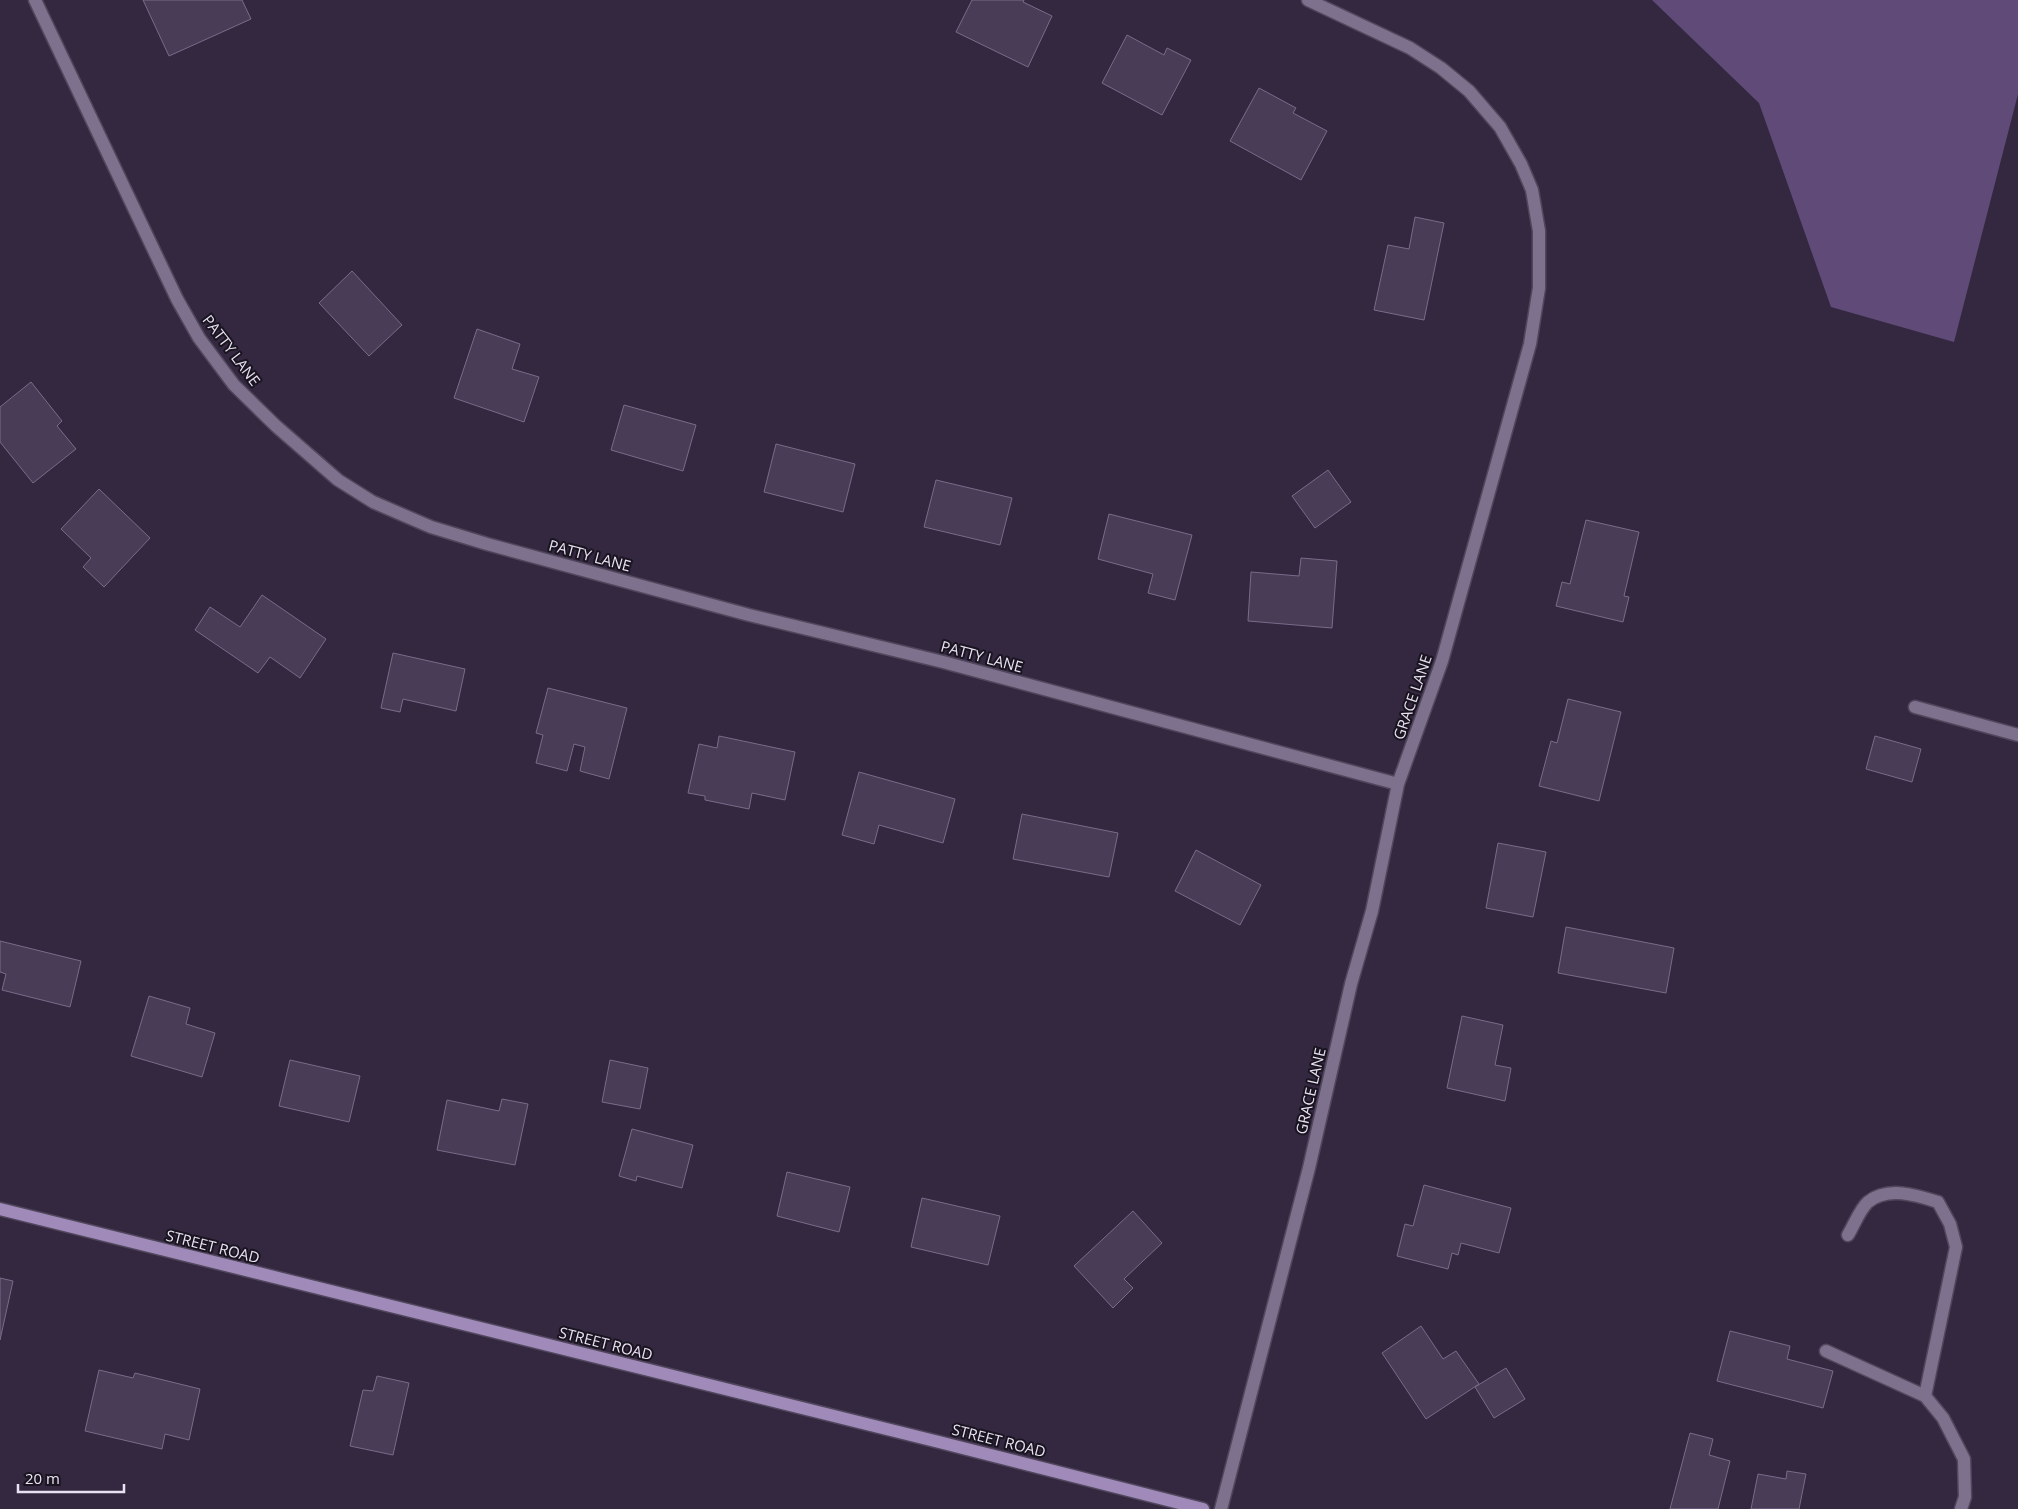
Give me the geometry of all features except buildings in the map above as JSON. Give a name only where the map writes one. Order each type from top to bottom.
[{"type":"main road","name":"STREET ROAD","points":[[0,1209],[1203,1509]]},
{"type":"street","name":"PATTY LANE","points":[[35,0],[177,299],[199,338],[234,385],[276,426],[338,480],[374,502],[431,527],[487,544],[749,615],[943,662],[1398,784]]},
{"type":"street","name":"GRACE LANE","points":[[1221,1509],[1309,1168],[1351,984],[1372,911],[1398,784],[1442,661],[1530,344],[1539,288],[1539,232],[1532,190],[1521,164],[1500,127],[1469,91],[1441,68],[1410,48],[1308,0]]},
{"type":"street","points":[[1916,707],[2018,735]]},
{"type":"street","points":[[1848,1235],[1867,1202],[1885,1193],[1917,1195],[1938,1202],[1950,1224],[1956,1247],[1924,1396]]},
{"type":"street","points":[[1826,1351],[1924,1396],[1943,1418],[1964,1459],[1965,1497],[1961,1509]]},
{"type":"shaded area","points":[[1652,0],[2018,0],[2018,94],[1954,342],[1831,307],[1759,103]]}]
